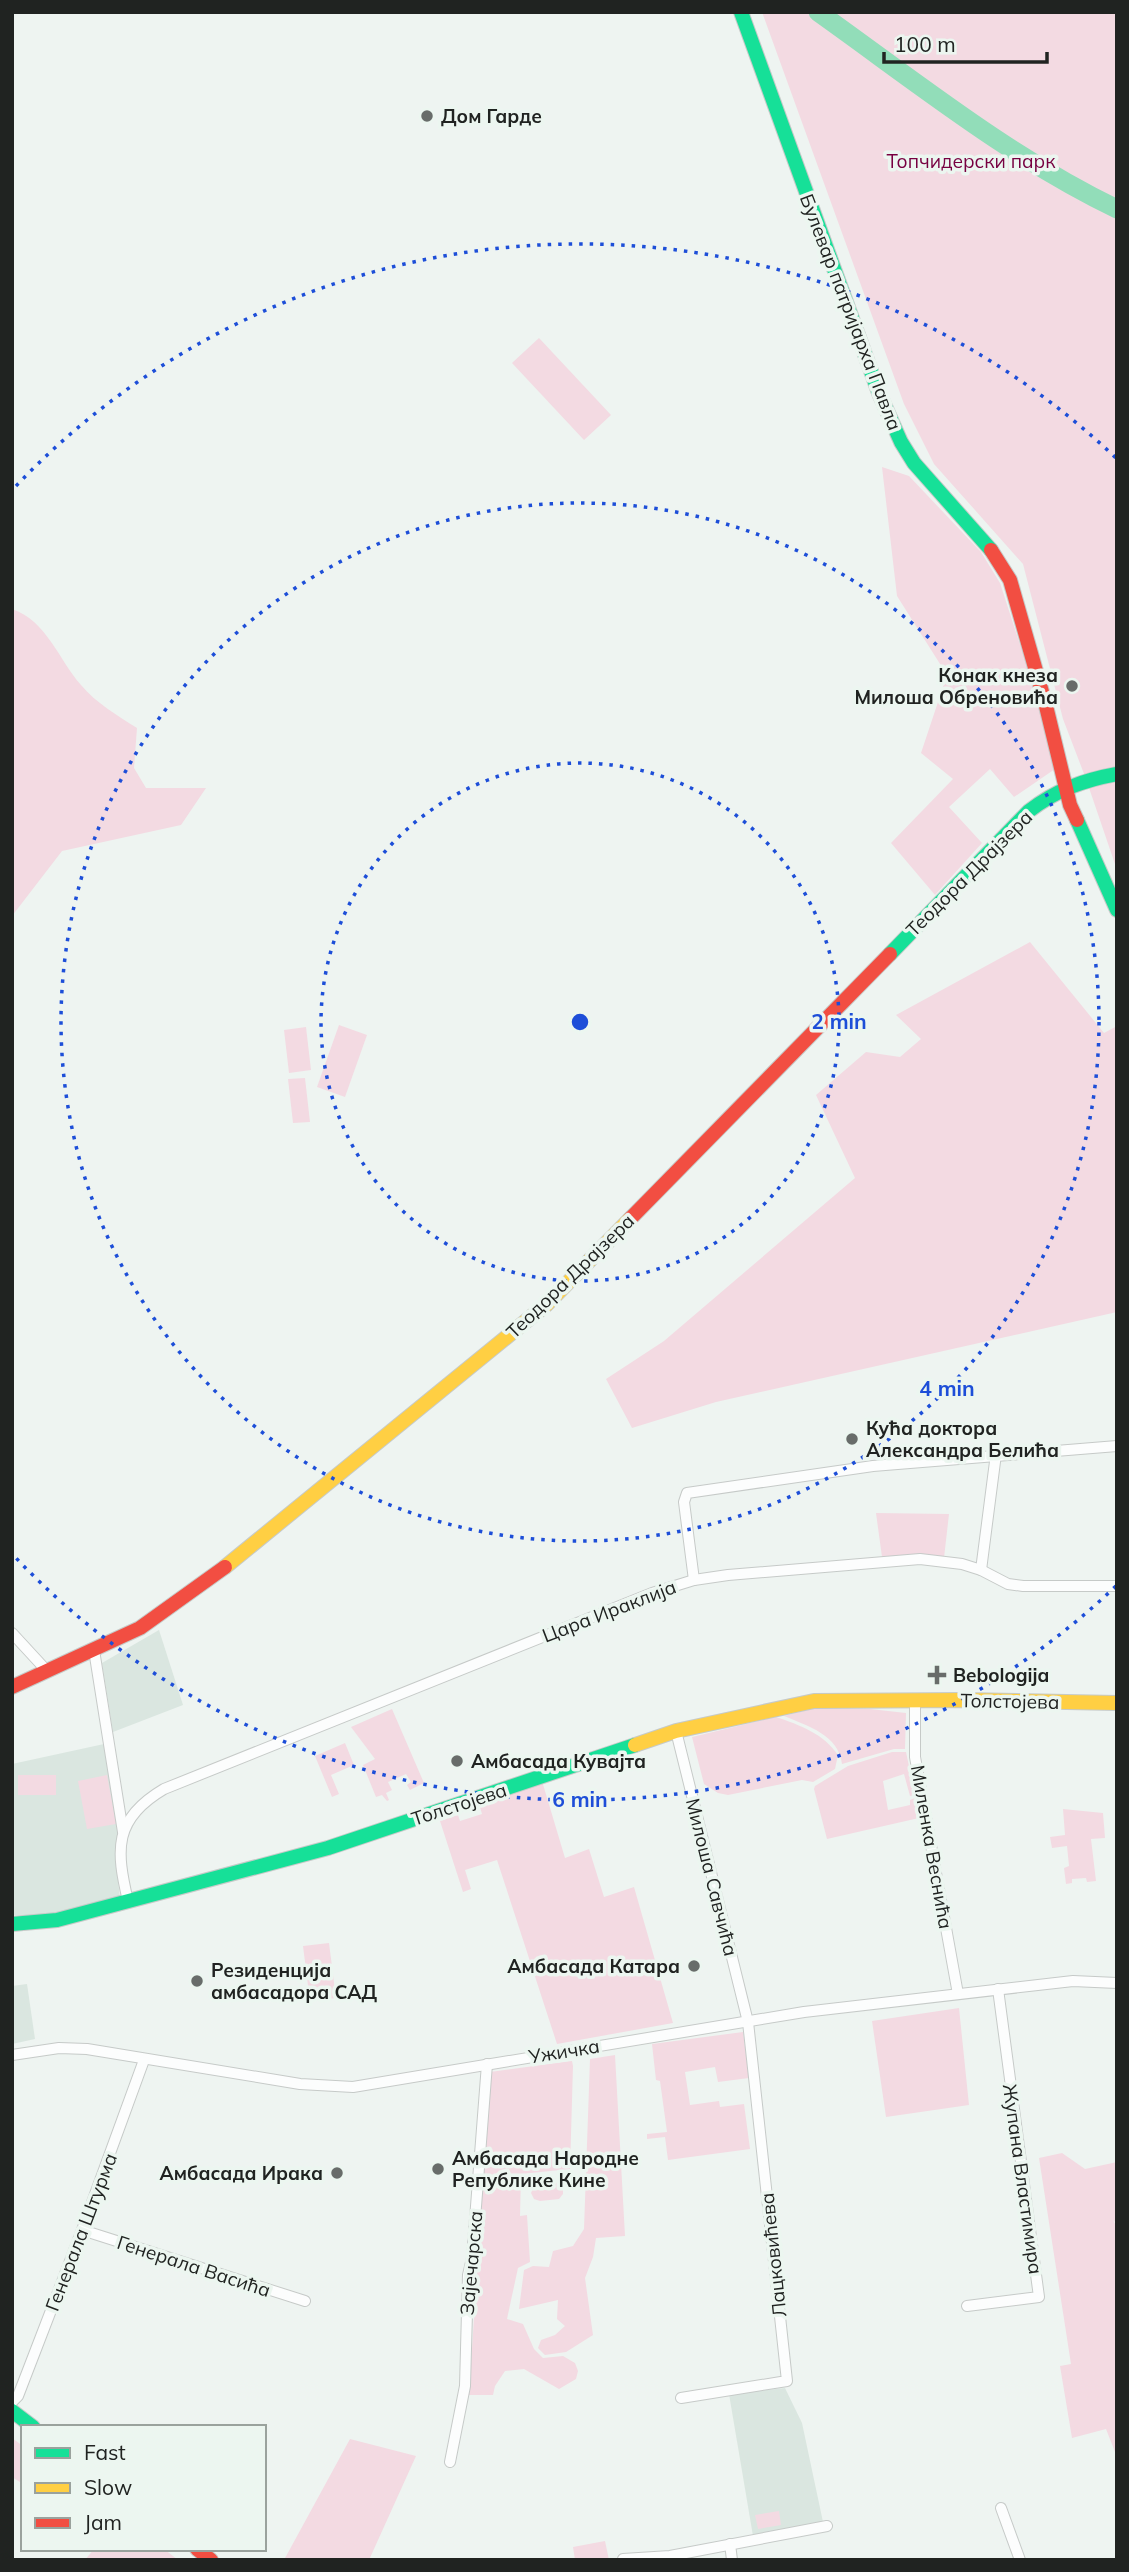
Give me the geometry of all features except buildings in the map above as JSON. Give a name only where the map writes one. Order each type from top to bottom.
[{"type":"main road","name":"Булевар патријарха Павла","points":[[741,12],[879,393],[901,442],[924,475],[990,548],[1010,580],[1046,706],[1065,787],[1078,826],[1117,910]]},
{"type":"main road","name":"Теодора Драјзера","points":[[12,1687],[140,1628],[222,1569],[539,1311],[1029,811],[1046,797],[1065,787],[1117,774]]},
{"type":"main road","name":"Толстојева","points":[[12,1924],[57,1920],[328,1848],[676,1731],[814,1701],[1117,1703]]},
{"type":"main road","points":[[12,2411],[30,2425]]},
{"type":"street","name":"Цара Ираклија","points":[[123,1832],[137,1810],[164,1789],[487,1657],[652,1592],[694,1580],[684,1502],[688,1493],[873,1466],[1117,1446]]},
{"type":"street","points":[[981,1570],[996,1454]]},
{"type":"street","points":[[694,1580],[920,1559],[944,1561],[981,1570],[1008,1584],[1117,1586]]},
{"type":"street","points":[[12,1633],[47,1671]]},
{"type":"street","points":[[94,1650],[123,1832],[119,1865],[128,1901]]},
{"type":"street","name":"Миленка Веснића","points":[[915,1700],[915,1758],[958,1994]]},
{"type":"street","name":"Милоша Савчића","points":[[676,1731],[748,2022]]},
{"type":"street","name":"Ужичка","points":[[12,2055],[73,2048],[300,2084],[338,2087],[401,2080],[804,2012],[1073,1981],[1117,1983]]},
{"type":"street","name":"Жупана Властимира","points":[[967,2306],[1039,2297],[998,1989]]},
{"type":"street","name":"Лацковићева","points":[[681,2398],[787,2381],[748,2022]]},
{"type":"street","name":"Генерала Штурма","points":[[12,2402],[18,2396],[144,2060]]},
{"type":"street","name":"Зајечарска","points":[[450,2462],[465,2386],[468,2275],[472,2258],[487,2064]]},
{"type":"street","name":"Генерала Васића","points":[[82,2230],[305,2301]]},
{"type":"street","points":[[1001,2508],[1020,2560]]},
{"type":"street","points":[[623,2559],[670,2556],[827,2526]]},
{"type":"street","points":[[730,2544],[732,2560]]},
{"type":"shaded area","points":[[159,1630],[183,1705],[113,1732],[102,1663]]},
{"type":"shaded area","points":[[104,1744],[120,1829],[115,1850],[120,1899],[23,1921],[22,1915],[12,1915],[12,1764]]},
{"type":"shaded area","points":[[27,1984],[35,2039],[12,2044],[12,1986]]},
{"type":"shaded area","points":[[785,2388],[802,2423],[823,2522],[753,2536],[729,2394]]},
{"type":"green space","name":"Топчидерски парк","points":[[762,12],[1117,12],[1117,870],[1063,719],[1023,564],[934,464],[904,404]]},
{"type":"green space","points":[[539,338],[611,415],[584,440],[512,363]]},
{"type":"green space","points":[[882,467],[909,476],[981,552],[1000,583],[1048,731],[1055,769],[1014,797],[990,769],[949,807],[982,843],[935,895],[891,843],[953,779],[921,753],[947,675],[897,596]]},
{"type":"green space","points":[[12,609],[24,614],[43,631],[87,692],[107,709],[137,728],[134,768],[146,788],[206,788],[181,825],[62,851],[12,916]]},
{"type":"green space","points":[[1030,942],[1104,1033],[1117,1026],[1117,1312],[716,1402],[632,1428],[606,1379],[664,1341],[855,1178],[816,1095],[866,1052],[900,1057],[921,1039],[896,1015]]},
{"type":"green space","points":[[339,1025],[367,1035],[345,1097],[317,1087]]},
{"type":"green space","points":[[306,1027],[311,1070],[289,1073],[284,1030]]},
{"type":"green space","points":[[305,1078],[310,1122],[293,1123],[288,1079]]},
{"type":"green space","points":[[876,1513],[949,1514],[944,1558],[912,1555],[882,1557]]},
{"type":"green space","points":[[816,1708],[906,1713],[905,1749],[894,1749],[842,1764],[840,1754],[829,1739],[784,1716]]},
{"type":"green space","points":[[392,1709],[424,1783],[410,1790],[407,1785],[411,1782],[406,1774],[388,1782],[392,1790],[386,1793],[389,1800],[387,1801],[382,1795],[376,1797],[363,1765],[375,1759],[351,1727]]},
{"type":"green space","points":[[776,1717],[802,1727],[826,1741],[838,1755],[835,1769],[813,1782],[802,1780],[728,1795],[718,1793],[704,1784],[692,1737]]},
{"type":"green space","points":[[345,1743],[354,1765],[331,1775],[339,1794],[332,1797],[315,1756]]},
{"type":"green space","points":[[892,1752],[906,1752],[915,1795],[910,1796],[904,1774],[883,1781],[888,1810],[910,1805],[910,1800],[915,1798],[919,1818],[827,1839],[815,1786],[848,1766]]},
{"type":"green space","points":[[18,1775],[56,1775],[56,1795],[18,1795]]},
{"type":"green space","points":[[107,1775],[116,1824],[87,1829],[78,1781]]},
{"type":"green space","points":[[542,1781],[565,1858],[589,1849],[604,1897],[634,1887],[673,2023],[557,2044],[497,1860],[465,1870],[471,1889],[463,1892],[440,1821],[458,1815],[460,1821],[482,1814],[479,1804]]},
{"type":"green space","points":[[1063,1809],[1103,1813],[1105,1838],[1091,1839],[1096,1881],[1087,1882],[1086,1878],[1072,1879],[1072,1883],[1066,1884],[1064,1868],[1069,1866],[1067,1846],[1052,1848],[1050,1837],[1065,1835]]},
{"type":"green space","points":[[329,1943],[336,1998],[310,2001],[303,1946]]},
{"type":"green space","points":[[959,2008],[969,2105],[886,2117],[872,2021]]},
{"type":"green space","points":[[743,2032],[749,2078],[718,2082],[715,2067],[685,2072],[690,2105],[719,2101],[720,2107],[744,2104],[750,2149],[668,2160],[665,2137],[647,2139],[647,2134],[667,2132],[660,2081],[656,2080],[652,2044]]},
{"type":"green space","points":[[615,2055],[625,2236],[596,2238],[593,2257],[585,2278],[593,2335],[566,2352],[545,2355],[538,2348],[541,2340],[555,2335],[565,2326],[557,2319],[558,2300],[519,2309],[524,2270],[533,2266],[549,2267],[553,2251],[573,2246],[584,2229],[590,2059]]},
{"type":"green space","points":[[572,2061],[570,2169],[521,2174],[520,2216],[527,2215],[530,2262],[518,2268],[507,2319],[523,2324],[534,2349],[543,2358],[563,2356],[575,2363],[578,2371],[576,2379],[559,2389],[524,2369],[505,2371],[495,2386],[493,2395],[469,2395],[490,2072]]},
{"type":"green space","points":[[1062,2153],[1085,2169],[1117,2162],[1117,2224],[1113,2220],[1117,2227],[1117,2457],[1106,2429],[1072,2438],[1060,2366],[1071,2364],[1039,2158]]},
{"type":"green space","points":[[554,2181],[563,2187],[563,2194],[559,2199],[534,2199],[531,2193],[535,2184]]},
{"type":"green space","points":[[12,2438],[21,2445],[21,2483],[12,2477]]},
{"type":"green space","points":[[350,2439],[416,2456],[369,2560],[284,2560]]},
{"type":"green space","points":[[779,2511],[781,2525],[758,2529],[755,2515]]},
{"type":"green space","points":[[605,2541],[609,2560],[575,2560],[573,2547]]},
{"type":"green space","points":[[92,2551],[167,2551],[178,2560],[85,2560]]},
{"type":"waterway","points":[[818,12],[1001,142],[1038,166],[1117,209]]},
{"type":"traffic: fast","points":[[741,12],[879,393],[901,442],[914,463],[991,550]]},
{"type":"traffic: fast","points":[[890,954],[1029,811],[1071,787],[1117,774]]},
{"type":"traffic: fast","points":[[1077,820],[1117,910]]},
{"type":"traffic: fast","points":[[12,1924],[57,1920],[328,1848],[635,1745]]},
{"type":"traffic: fast","points":[[12,2411],[30,2425]]},
{"type":"traffic: slow","points":[[225,1567],[547,1304],[630,1219]]},
{"type":"traffic: slow","points":[[635,1745],[676,1731],[814,1701],[1117,1703]]},
{"type":"traffic: jam","points":[[991,550],[1010,580],[1046,706],[1070,805],[1077,820]]},
{"type":"traffic: jam","points":[[630,1219],[890,954]]},
{"type":"traffic: jam","points":[[12,1687],[140,1628],[225,1567]]},
{"type":"traffic: jam","points":[[200,2551],[211,2560]]},
{"type":"place","name":"Дом Гарде","points":[[427,116]]},
{"type":"place","name":"Конак кнеза Милоша Обреновића","points":[[1072,686]]},
{"type":"place","name":"Кућа доктора Александра Белића","points":[[852,1439]]},
{"type":"place","name":"Bebologija","points":[[937,1675]]},
{"type":"place","name":"Амбасада Кувајта","points":[[457,1761]]},
{"type":"place","name":"Амбасада Катара","points":[[694,1966]]},
{"type":"place","name":"Резиденција амбасадора САД","points":[[197,1981]]},
{"type":"place","name":"Амбасада Народне Републике Кине","points":[[438,2169]]},
{"type":"place","name":"Амбасада Ирака","points":[[337,2173]]}]
